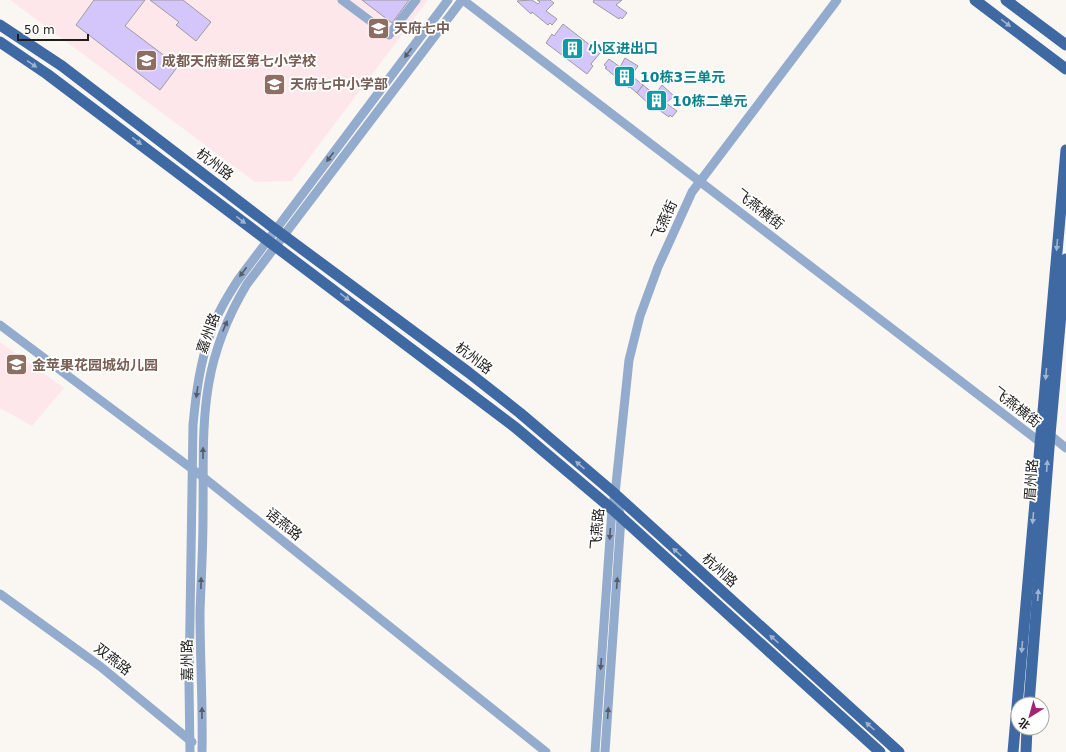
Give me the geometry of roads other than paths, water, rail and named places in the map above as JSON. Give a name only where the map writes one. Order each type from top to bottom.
[{"type":"main road","points":[[975,0],[1066,69]]},
{"type":"main road","points":[[1006,0],[1066,45]]},
{"type":"main road","name":"杭州路","points":[[0,25],[62,66],[280,232],[468,372],[520,413],[615,494],[899,752]]},
{"type":"main road","name":"杭州路","points":[[0,42],[48,74],[464,387],[516,428],[612,509],[880,752]]},
{"type":"main road","points":[[1013,752],[1066,150]]},
{"type":"main road","name":"眉州路","points":[[1030,696],[1050,435],[1066,259]]},
{"type":"main road","points":[[1026,752],[1027,736]]},
{"type":"street","points":[[342,0],[389,36],[416,0]]},
{"type":"street","points":[[280,232],[448,0]]},
{"type":"street","points":[[190,752],[189,684],[191,468],[197,390],[211,330],[238,280],[280,232],[462,0]]},
{"type":"street","name":"飞燕横街","points":[[462,0],[700,180],[1040,442]]},
{"type":"street","name":"飞燕街","points":[[615,494],[630,360],[640,316],[658,266],[692,192],[700,180],[837,0]]},
{"type":"street","name":"嘉州路","points":[[202,751],[200,612],[203,420],[205,397],[216,348],[234,306],[271,243]]},
{"type":"street","name":"语燕路","points":[[0,325],[203,477],[546,752]]},
{"type":"street","points":[[1050,435],[1066,448]]},
{"type":"street","name":"飞燕路","points":[[595,752],[612,509],[615,494]]},
{"type":"street","name":"飞燕路","points":[[605,752],[621,518],[615,494]]},
{"type":"street","name":"双燕路","points":[[0,594],[101,667],[202,751]]},
{"type":"place","name":"天府七中","points":[[379,28]]},
{"type":"place","name":"小区进出口","points":[[573,48]]},
{"type":"place","name":"成都天府新区第七小学校","points":[[147,61]]},
{"type":"place","name":"10栋3三单元","points":[[625,77]]},
{"type":"place","name":"天府七中小学部","points":[[275,84]]},
{"type":"place","name":"10栋二单元","points":[[656,101]]},
{"type":"place","name":"金苹果花园城幼儿园","points":[[16,365]]}]
